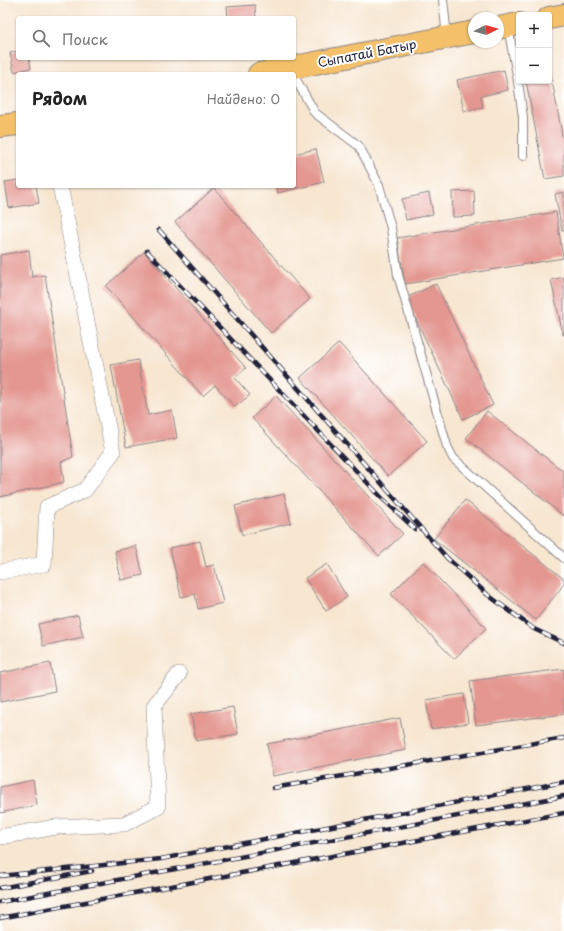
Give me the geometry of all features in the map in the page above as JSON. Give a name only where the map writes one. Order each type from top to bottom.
[{"type":"main road","points":[[552,17],[564,15]]},
{"type":"main road","name":"Сыпатай Батыр","points":[[292,72],[468,33]]},
{"type":"main road","points":[[0,126],[16,124]]},
{"type":"street","points":[[0,572],[44,564],[47,507],[85,490],[113,452],[60,188]]},
{"type":"street","points":[[0,837],[56,827],[124,824],[158,807],[154,706],[179,674]]},
{"type":"lane","points":[[443,0],[447,37]]},
{"type":"lane","points":[[508,26],[523,117],[523,156]]},
{"type":"lane","points":[[296,79],[315,113],[359,146],[379,185],[391,228],[398,274],[447,446],[454,458],[564,558]]},
{"type":"building","points":[[255,5],[256,16],[228,16],[227,7]]},
{"type":"building","points":[[16,52],[16,60],[29,60],[31,68],[14,72],[10,53]]},
{"type":"building","points":[[504,70],[508,90],[481,96],[483,107],[464,111],[457,80]]},
{"type":"building","points":[[552,81],[564,145],[564,176],[545,179],[527,84],[552,84]]},
{"type":"building","points":[[316,149],[324,182],[278,193],[277,188],[296,188],[296,154]]},
{"type":"building","points":[[16,180],[16,188],[36,188],[39,203],[9,208],[5,182]]},
{"type":"building","points":[[214,188],[310,299],[271,333],[175,222]]},
{"type":"building","points":[[474,191],[475,216],[453,217],[452,192]]},
{"type":"building","points":[[564,192],[564,230],[562,230],[555,194]]},
{"type":"building","points":[[429,193],[433,214],[406,220],[402,199]]},
{"type":"building","points":[[556,212],[563,258],[405,284],[397,238]]},
{"type":"building","points":[[29,250],[32,277],[45,275],[73,457],[61,462],[64,482],[0,497],[0,255]]},
{"type":"building","points":[[144,252],[246,368],[235,378],[250,395],[235,407],[215,385],[203,396],[106,286]]},
{"type":"building","points":[[564,277],[564,335],[563,335],[551,280]]},
{"type":"building","points":[[436,284],[493,405],[463,419],[406,298]]},
{"type":"building","points":[[339,343],[427,441],[388,476],[300,378]]},
{"type":"building","points":[[138,360],[148,415],[172,410],[177,438],[126,447],[111,365]]},
{"type":"building","points":[[276,396],[403,534],[379,556],[252,418]]},
{"type":"building","points":[[487,411],[564,472],[564,516],[466,438]]},
{"type":"building","points":[[284,494],[291,523],[242,535],[235,506]]},
{"type":"building","points":[[465,500],[564,579],[564,584],[536,620],[434,539]]},
{"type":"building","points":[[200,541],[206,567],[214,565],[223,603],[198,609],[195,594],[181,597],[170,548]]},
{"type":"building","points":[[136,546],[143,575],[121,580],[115,551]]},
{"type":"building","points":[[423,562],[486,628],[454,659],[391,594]]},
{"type":"building","points":[[327,564],[347,597],[326,611],[305,578]]},
{"type":"building","points":[[78,615],[83,637],[43,646],[38,624]]},
{"type":"building","points":[[50,663],[55,691],[0,702],[0,673]]},
{"type":"building","points":[[564,669],[564,714],[476,725],[470,681]]},
{"type":"building","points":[[464,694],[468,723],[431,729],[426,700]]},
{"type":"building","points":[[233,707],[238,734],[196,741],[191,714]]},
{"type":"building","points":[[400,718],[406,750],[273,776],[267,744]]},
{"type":"building","points":[[33,780],[37,805],[0,813],[0,787]]},
{"type":"railway","points":[[159,230],[447,558],[488,595],[534,629],[564,643]]},
{"type":"railway","points":[[147,251],[383,499],[415,529]]},
{"type":"railway","points":[[273,788],[564,738]]},
{"type":"railway","points":[[0,876],[161,859],[564,782]]},
{"type":"railway","points":[[0,902],[564,796]]},
{"type":"railway","points":[[0,918],[564,813]]},
{"type":"railway","points":[[0,888],[92,871]]}]
